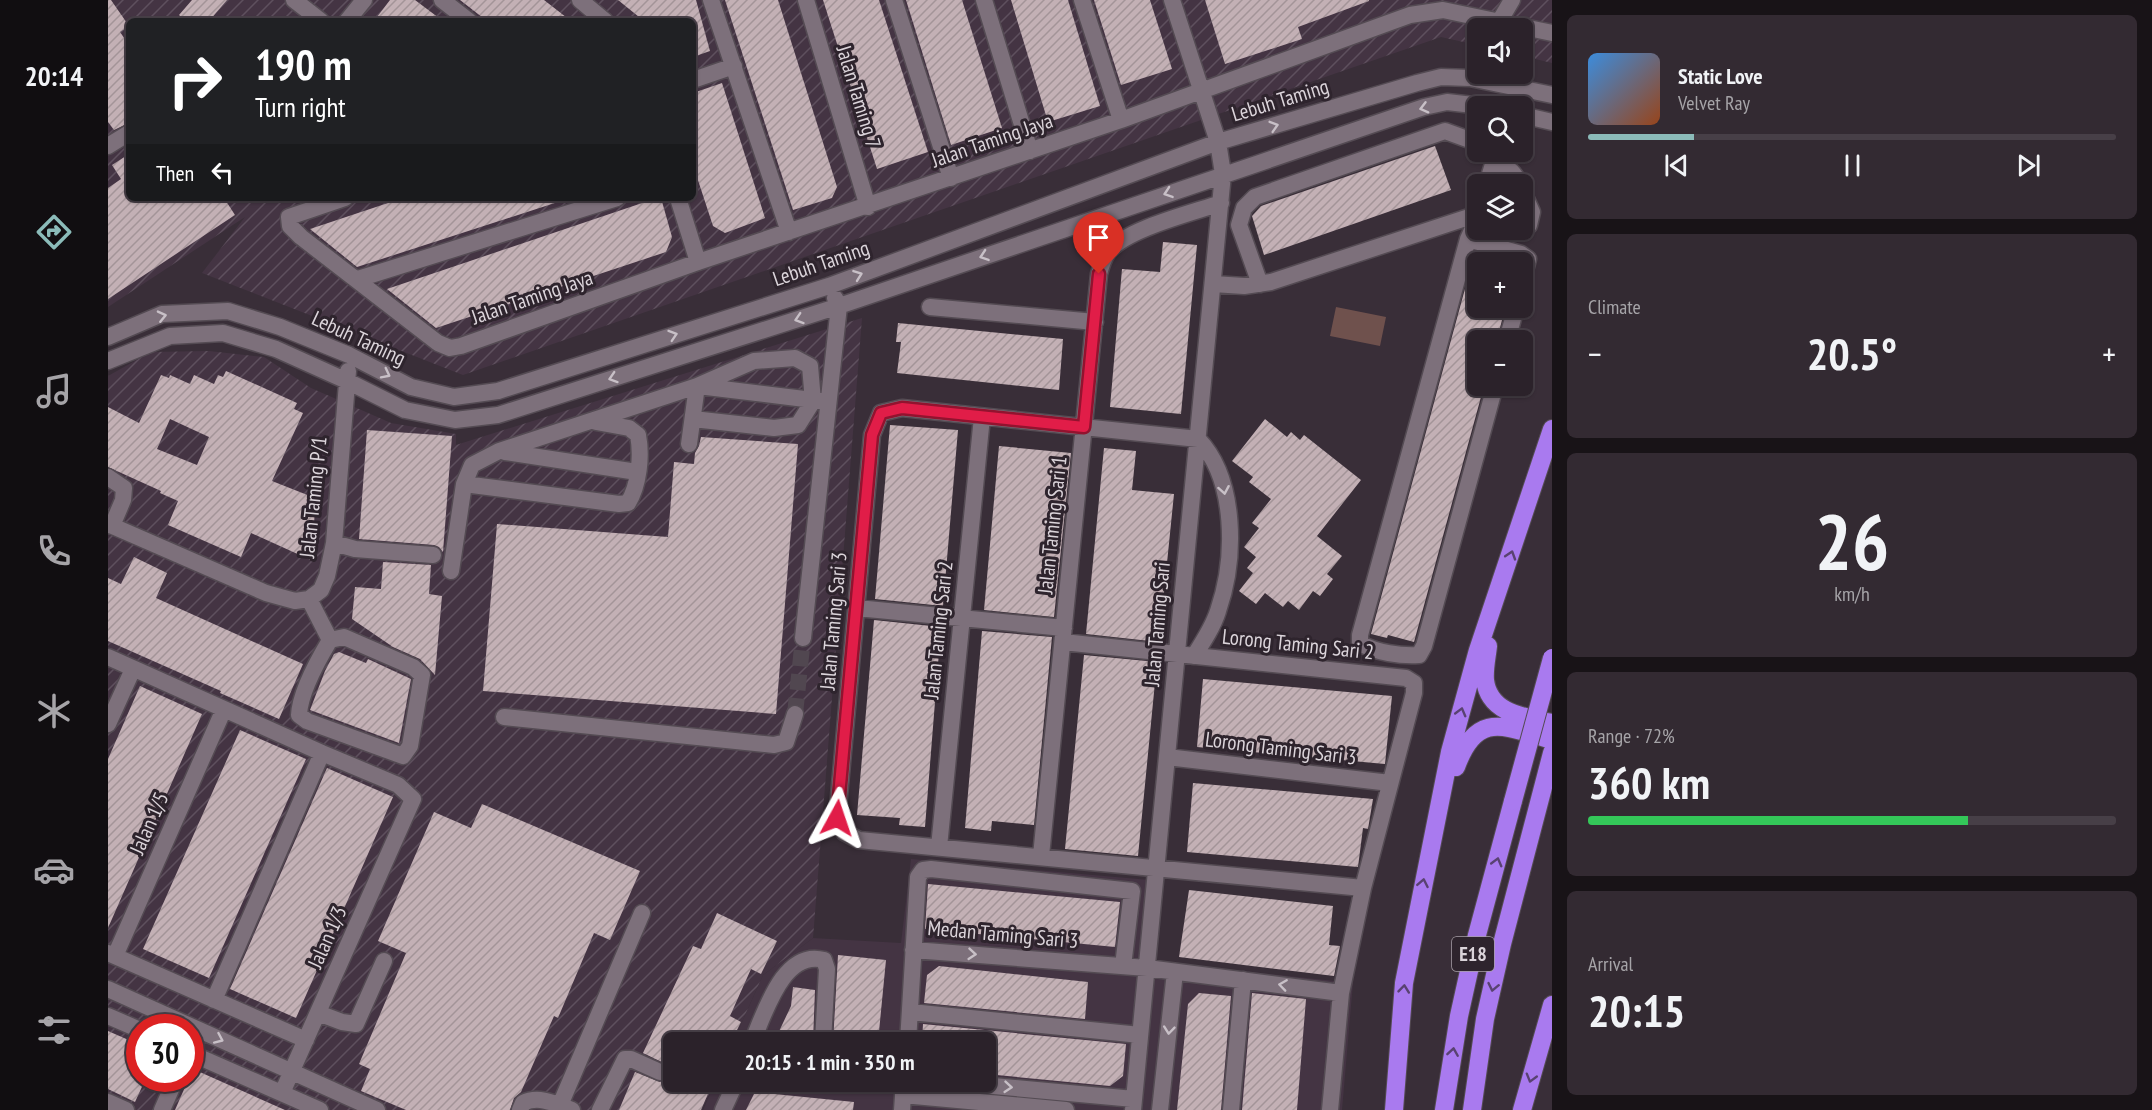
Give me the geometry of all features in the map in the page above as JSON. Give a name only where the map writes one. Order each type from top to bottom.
[{"type":"highway","points":[[1394,1110],[1404,983],[1450,752],[1478,650],[1552,429]]},
{"type":"highway","points":[[1493,610],[1485,680],[1491,698],[1507,712],[1552,723]]},
{"type":"highway","name":"E18","points":[[1444,1110],[1459,1016],[1477,935],[1552,658]]},
{"type":"highway","points":[[1433,830],[1460,755],[1467,741],[1482,728],[1503,727],[1552,740]]},
{"type":"highway","name":"E18","points":[[1472,1110],[1488,1009],[1502,944],[1552,753]]},
{"type":"highway","points":[[1522,1110],[1547,1043],[1552,1005]]},
{"type":"street","points":[[294,0],[317,18]]},
{"type":"street","points":[[349,18],[364,0]]},
{"type":"street","points":[[442,0],[465,18]]},
{"type":"street","points":[[580,0],[601,18]]},
{"type":"street","points":[[711,0],[789,232]]},
{"type":"street","name":"Jalan Taming 7","points":[[806,0],[868,207]]},
{"type":"street","points":[[894,0],[951,178]]},
{"type":"street","points":[[984,0],[1030,151]]},
{"type":"street","points":[[1082,0],[1121,120]]},
{"type":"street","name":"Jalan Taming Sari","points":[[1133,1105],[1167,757],[1185,655],[1198,439],[1223,174],[1218,142],[1172,0]]},
{"type":"street","points":[[1500,18],[1512,0]]},
{"type":"street","name":"Jalan Taming Jaya","points":[[358,279],[438,343],[450,348],[461,346],[698,262],[868,207],[1121,120],[1410,15],[1443,10],[1484,18]]},
{"type":"street","name":"Jalan Taming Jaya","points":[[1533,29],[1552,33]]},
{"type":"street","points":[[696,79],[734,66]]},
{"type":"street","name":"Lebuh Taming","points":[[108,337],[162,314],[228,311],[280,327],[349,355],[411,387],[454,397],[498,391],[829,286],[1218,142],[1441,77],[1470,78],[1552,94]]},
{"type":"street","name":"Lebuh Taming","points":[[108,361],[170,336],[223,333],[276,349],[405,410],[455,420],[498,415],[839,306],[1424,107],[1447,102],[1467,104]]},
{"type":"street","points":[[1533,118],[1552,122]]},
{"type":"street","points":[[1260,284],[1239,225],[1244,208],[1255,197],[1444,131],[1467,139]]},
{"type":"street","points":[[108,146],[126,135]]},
{"type":"street","points":[[1499,162],[1515,174]]},
{"type":"street","points":[[331,201],[290,216],[290,226],[301,237],[358,279],[607,201]]},
{"type":"street","points":[[679,201],[698,262]]},
{"type":"street","name":"Jalan Taming Sari 1","points":[[1041,856],[1102,261],[1109,250],[1134,233],[1221,203]]},
{"type":"street","points":[[1213,284],[1260,284],[1467,219]]},
{"type":"street","points":[[1468,240],[1360,635],[1360,644],[1368,648],[1409,656],[1419,656],[1425,646],[1492,396]]},
{"type":"street","points":[[1472,240],[1514,252]]},
{"type":"street","points":[[803,638],[821,401],[839,306],[829,286]]},
{"type":"street","points":[[930,307],[1095,322]]},
{"type":"street","name":"Jalan Taming P/1","points":[[309,599],[321,590],[327,576],[334,543],[349,355]]},
{"type":"street","points":[[451,571],[464,484],[472,465],[499,451],[697,386],[754,361],[795,358],[810,366],[821,401]]},
{"type":"street","points":[[697,386],[821,401]]},
{"type":"street","points":[[689,444],[697,386]]},
{"type":"street","points":[[693,419],[774,428],[798,425],[821,401]]},
{"type":"street","points":[[464,484],[618,504],[628,503],[634,492],[640,444],[638,435],[643,405]]},
{"type":"street","name":"Jalan Taming Sari 3","points":[[939,847],[859,840],[844,832],[837,818],[872,435],[881,413],[902,408],[982,417]]},
{"type":"street","points":[[982,417],[1198,439],[1209,450],[1221,474],[1230,524],[1227,568],[1218,611],[1203,642],[1185,655]]},
{"type":"street","name":"Jalan Taming Sari 2","points":[[939,847],[982,417]]},
{"type":"street","points":[[592,422],[629,428],[638,435]]},
{"type":"street","points":[[499,451],[637,471]]},
{"type":"street","points":[[108,477],[124,488],[123,500],[110,525],[266,593],[295,601],[309,599],[330,640]]},
{"type":"street","points":[[334,543],[355,549],[433,555]]},
{"type":"street","name":"Lorong Taming Sari 2","points":[[857,608],[962,618],[1185,655],[1406,678],[1414,683],[1414,693],[1390,783]]},
{"type":"street","points":[[344,637],[413,667],[422,675],[410,746],[403,756],[299,716],[299,705],[330,640],[344,637]]},
{"type":"street","points":[[108,657],[322,753],[214,1000]]},
{"type":"street","points":[[108,724],[133,669]]},
{"type":"street","name":"Jalan 1/5","points":[[111,954],[224,709]]},
{"type":"street","points":[[504,717],[774,745],[786,742],[795,714]]},
{"type":"street","name":"Jalan 1/3","points":[[282,1093],[413,799],[398,785],[322,753]]},
{"type":"street","name":"Lorong Taming Sari 3","points":[[1167,757],[1390,783]]},
{"type":"street","points":[[1330,1110],[1341,993],[1363,888],[1390,783]]},
{"type":"street","points":[[939,847],[1363,888]]},
{"type":"street","points":[[913,950],[918,877],[923,870],[931,869],[1132,891],[1123,966]]},
{"type":"street","points":[[520,1110],[523,1103],[531,1099],[563,1108],[642,913]]},
{"type":"street","name":"Medan Taming Sari 3","points":[[909,1032],[913,950],[1147,968],[1341,993]]},
{"type":"street","points":[[111,954],[306,1040]]},
{"type":"street","points":[[756,1032],[777,985],[792,968],[805,959],[814,957],[824,960],[827,969],[824,1032]]},
{"type":"street","points":[[318,1012],[342,1022],[356,1024],[384,961]]},
{"type":"street","points":[[1160,1110],[1175,972]]},
{"type":"street","points":[[1231,1110],[1243,980]]},
{"type":"street","points":[[108,989],[377,1110]]},
{"type":"street","points":[[911,1012],[1140,1035]]},
{"type":"street","points":[[108,1016],[126,1024]]},
{"type":"street","points":[[204,1059],[320,1110]]},
{"type":"street","points":[[600,1110],[625,1059],[631,1059],[660,1072]]},
{"type":"street","points":[[996,1088],[1133,1105]]},
{"type":"street","points":[[162,1110],[170,1092]]},
{"type":"street","points":[[723,1110],[731,1092]]},
{"type":"street","points":[[918,1092],[1066,1110]]},
{"type":"street","points":[[108,1102],[126,1110]]},
{"type":"shaded area","points":[[108,0],[1552,0],[1552,63],[1533,58],[1533,18],[1467,18],[1467,43],[1441,37],[463,375],[202,273],[245,217],[108,307]]},
{"type":"shaded area","points":[[1336,307],[1386,317],[1380,346],[1330,336]]},
{"type":"shaded area","points":[[862,318],[813,938],[763,975],[737,1032],[663,1032],[663,1092],[710,1092],[702,1110],[108,1110],[108,376],[151,352],[209,351],[264,357],[311,388],[391,423],[456,434],[456,445]]},
{"type":"shaded area","points":[[911,859],[1150,880],[1140,960],[1353,983],[1342,1110],[703,1110],[711,1092],[996,1092],[996,1032],[737,1032],[763,975],[813,938],[901,943]]},
{"type":"building","points":[[108,0],[111,0],[126,22],[126,28],[120,32],[126,41],[126,124],[114,130],[108,122]]},
{"type":"building","points":[[192,0],[227,0],[212,18],[182,18],[179,15]]},
{"type":"building","points":[[390,0],[415,0],[439,18],[376,18]]},
{"type":"building","points":[[460,0],[544,0],[567,18],[483,18]]},
{"type":"building","points":[[618,0],[696,0],[710,51],[696,56],[696,18],[640,18]]},
{"type":"building","points":[[725,0],[778,0],[837,187],[832,198],[793,210]]},
{"type":"building","points":[[823,0],[879,0],[928,152],[877,169]]},
{"type":"building","points":[[906,0],[962,0],[1002,128],[951,145]]},
{"type":"building","points":[[1011,0],[1068,0],[1100,106],[1048,122]]},
{"type":"building","points":[[1094,0],[1150,0],[1172,69],[1121,85]]},
{"type":"building","points":[[1205,0],[1369,1],[1298,27],[1302,39],[1225,64]]},
{"type":"building","points":[[722,83],[765,218],[725,233],[713,226],[696,174],[696,92]]},
{"type":"building","points":[[1435,146],[1451,190],[1264,255],[1252,216],[1261,206]]},
{"type":"building","points":[[126,156],[126,201],[226,201],[235,215],[108,299],[108,188],[121,179],[112,165]]},
{"type":"building","points":[[394,201],[561,201],[357,267],[310,229]]},
{"type":"building","points":[[648,201],[662,201],[672,237],[666,252],[436,328],[387,289]]},
{"type":"building","points":[[1163,242],[1197,245],[1181,414],[1110,407],[1122,269],[1160,272]]},
{"type":"building","points":[[1467,281],[1467,318],[1502,318],[1500,330],[1467,330],[1467,396],[1481,396],[1414,642],[1388,635],[1387,638],[1371,634]]},
{"type":"building","points":[[898,323],[1063,339],[1059,390],[897,373],[901,342],[896,342]]},
{"type":"building","points":[[226,371],[297,403],[294,409],[303,413],[272,481],[315,498],[313,561],[251,533],[241,557],[168,525],[178,501],[108,467],[108,407],[139,423],[161,375],[169,378],[170,375],[190,384],[194,375],[214,384],[218,375],[223,377]],"holes":[[[170,419],[209,437],[197,465],[157,449]]]},
{"type":"building","points":[[1265,419],[1287,437],[1291,432],[1300,440],[1304,435],[1361,480],[1317,536],[1342,556],[1327,574],[1333,579],[1320,596],[1313,591],[1299,610],[1288,601],[1283,607],[1265,593],[1256,604],[1239,591],[1253,573],[1247,568],[1256,557],[1244,547],[1259,528],[1252,523],[1271,499],[1249,482],[1253,477],[1232,461]]},
{"type":"building","points":[[890,425],[958,430],[943,606],[875,599]]},
{"type":"building","points":[[367,430],[452,436],[443,552],[434,545],[359,539]]},
{"type":"building","points":[[701,437],[798,444],[776,714],[483,691],[497,524],[668,537],[674,462],[694,464]]},
{"type":"building","points":[[999,446],[1071,453],[1054,617],[984,610]]},
{"type":"building","points":[[1104,448],[1136,451],[1132,490],[1174,494],[1159,642],[1086,634]]},
{"type":"building","points":[[134,557],[167,573],[156,598],[303,664],[279,719],[108,641],[108,578],[121,584]]},
{"type":"building","points":[[383,562],[431,565],[429,594],[442,596],[435,675],[420,659],[393,647],[352,619],[355,587],[381,589]]},
{"type":"building","points":[[874,620],[941,627],[925,827],[899,825],[900,818],[857,815]]},
{"type":"building","points":[[982,631],[1052,637],[1034,825],[992,821],[991,831],[965,828]]},
{"type":"building","points":[[339,652],[366,663],[368,659],[411,679],[399,743],[310,710],[325,671],[334,654]]},
{"type":"building","points":[[1084,655],[1157,662],[1138,856],[1065,849]]},
{"type":"building","points":[[1203,679],[1392,696],[1385,764],[1197,747]]},
{"type":"building","points":[[140,686],[202,714],[108,928],[108,759]]},
{"type":"building","points":[[240,730],[306,759],[209,978],[143,949]]},
{"type":"building","points":[[327,768],[393,797],[296,1018],[230,989]]},
{"type":"building","points":[[1193,783],[1373,799],[1368,829],[1363,828],[1358,867],[1187,852]]},
{"type":"building","points":[[482,804],[640,871],[610,940],[594,933],[558,1018],[554,1016],[521,1092],[514,1098],[510,1110],[406,1110],[361,1091],[370,1069],[359,1064],[406,953],[378,941],[434,812],[471,828]]},
{"type":"building","points":[[928,884],[1120,902],[1115,947],[925,929]]},
{"type":"building","points":[[1189,890],[1333,906],[1329,945],[1340,946],[1334,976],[1179,957]]},
{"type":"building","points":[[717,913],[777,941],[761,974],[751,969],[730,1016],[741,1022],[736,1032],[663,1032],[663,1063],[643,1053],[693,946],[701,949]]},
{"type":"building","points":[[838,955],[886,960],[879,1032],[834,1032]]},
{"type":"building","points":[[939,966],[1088,982],[1085,1019],[924,1003],[927,975]]},
{"type":"building","points":[[793,987],[815,990],[813,1032],[779,1032],[791,1006]]},
{"type":"building","points":[[1199,993],[1231,996],[1221,1110],[1177,1110],[1188,1004]]},
{"type":"building","points":[[1252,993],[1306,999],[1297,1110],[1242,1110]]},
{"type":"building","points":[[923,1024],[1126,1044],[1123,1076],[1110,1086],[996,1075],[996,1032],[923,1032]]},
{"type":"building","points":[[108,1031],[126,1039],[126,1092],[140,1092],[135,1102],[108,1089]]},
{"type":"building","points":[[635,1072],[660,1082],[663,1080],[663,1092],[709,1092],[701,1110],[619,1110]]},
{"type":"building","points":[[204,1074],[285,1110],[175,1110],[183,1092],[204,1092]]},
{"type":"building","points":[[755,1092],[854,1102],[853,1110],[746,1110]]},
{"type":"tunnel","points":[[795,714],[803,638]]},
{"type":"route","points":[[837,818],[872,435],[881,413],[902,408],[1084,427],[1099,274]]}]
